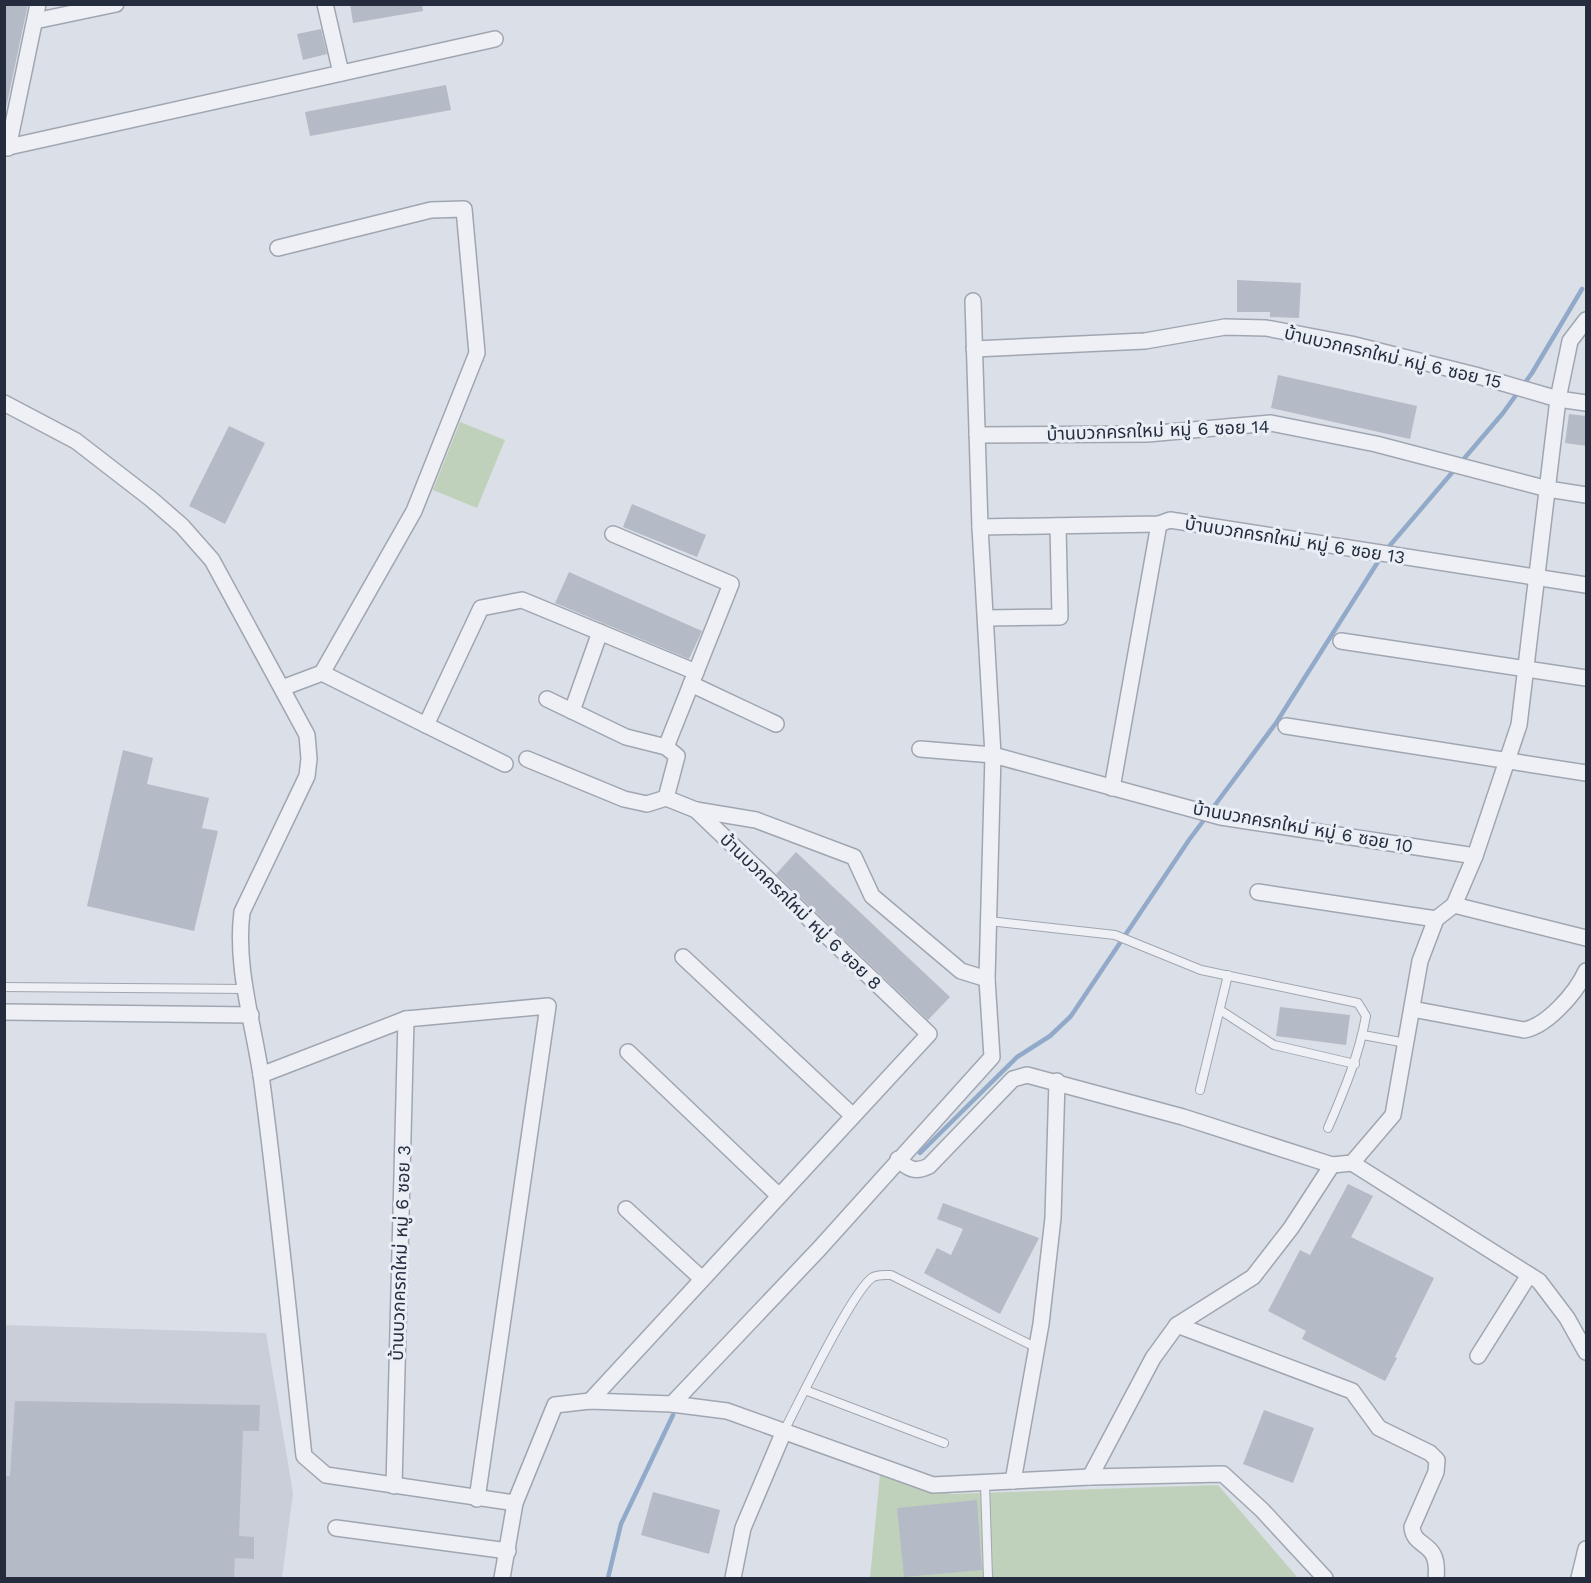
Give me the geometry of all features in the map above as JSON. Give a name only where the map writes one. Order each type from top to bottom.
[{"type":"street","points":[[38,4],[6,148],[495,39]]},
{"type":"street","points":[[35,21],[116,4]]},
{"type":"street","points":[[326,4],[341,73]]},
{"type":"street","points":[[278,248],[431,210],[464,209],[477,353],[414,512],[322,673],[282,688]]},
{"type":"street","points":[[672,1404],[819,1249],[898,1159],[992,1058],[987,979],[993,755],[987,618],[980,527],[973,302]]},
{"type":"street","points":[[1352,1163],[1393,1114],[1420,961],[1436,920],[1454,905],[1475,856],[1519,725],[1558,399],[1570,341],[1587,320]]},
{"type":"street","name":"บ้านบวกครกใหม่ หมู่ 6 ซอย 15","points":[[974,349],[1145,341],[1225,327],[1266,328],[1350,344],[1497,381],[1558,399],[1587,403]]},
{"type":"street","points":[[4,403],[76,441],[182,526],[212,560],[307,735],[309,759],[307,776],[242,912],[241,944],[246,989],[261,1075],[304,1455],[326,1475],[515,1503]]},
{"type":"street","name":"บ้านบวกครกใหม่ หมู่ 6 ซอย 14","points":[[977,435],[1147,434],[1271,423],[1376,444],[1548,489],[1587,495]]},
{"type":"street","name":"บ้านบวกครกใหม่ หมู่ 6 ซอย 13","points":[[980,527],[1159,524],[1170,520],[1587,585]]},
{"type":"street","points":[[1112,788],[1159,524]]},
{"type":"street","points":[[987,618],[1060,617],[1058,526]]},
{"type":"street","points":[[613,534],[731,584],[666,747]]},
{"type":"street","points":[[426,725],[482,608],[522,600],[600,632],[693,678],[776,724]]},
{"type":"street","points":[[572,711],[600,632]]},
{"type":"street","points":[[1341,640],[1587,678]]},
{"type":"street","points":[[322,673],[506,764]]},
{"type":"street","points":[[528,759],[624,799],[647,804],[666,798],[677,756],[666,747],[626,737],[547,699]]},
{"type":"street","points":[[1286,726],[1587,773]]},
{"type":"street","name":"บ้านบวกครกใหม่ หมู่ 6 ซอย 10","points":[[920,749],[993,755],[1228,818],[1475,856]]},
{"type":"street","name":"บ้านบวกครกใหม่ หมู่ 6 ซอย 8","points":[[666,798],[696,810],[929,1034],[852,1115]]},
{"type":"street","points":[[696,810],[756,820],[854,857],[872,896],[961,971],[987,979]]},
{"type":"street","points":[[1258,892],[1436,920]]},
{"type":"street","points":[[1454,905],[1587,938]]},
{"type":"street","points":[[590,1401],[700,1278],[852,1115],[683,957]]},
{"type":"street","points":[[1412,1009],[1524,1030],[1537,1028],[1549,1019],[1587,972]]},
{"type":"street","points":[[261,1075],[406,1019],[548,1006],[477,1499]]},
{"type":"street","points":[[4,1012],[251,1015]]},
{"type":"street","name":"บ้านบวกครกใหม่ หมู่ 6 ซอย 3","points":[[394,1486],[406,1019]]},
{"type":"street","points":[[628,1052],[778,1195]]},
{"type":"street","points":[[898,1159],[909,1169],[921,1170],[929,1166],[1013,1079],[1027,1075],[1057,1081],[1332,1165],[1352,1163],[1539,1281],[1567,1318],[1587,1352]]},
{"type":"street","points":[[1013,1481],[1036,1348],[1053,1218],[1057,1081]]},
{"type":"street","points":[[1090,1477],[1153,1358],[1177,1325],[1253,1277],[1291,1228],[1332,1165]]},
{"type":"street","points":[[626,1209],[700,1278]]},
{"type":"street","points":[[1478,1356],[1529,1275]]},
{"type":"street","points":[[1177,1325],[1352,1391],[1379,1428],[1430,1453],[1437,1460],[1436,1472],[1412,1527],[1415,1538],[1432,1550],[1435,1555],[1436,1578]]},
{"type":"street","points":[[502,1578],[515,1503],[555,1405],[590,1401],[672,1404],[727,1411],[933,1485],[1090,1477],[1222,1474],[1262,1510],[1325,1578]]},
{"type":"street","points":[[733,1578],[743,1528],[784,1431]]},
{"type":"street","points":[[336,1528],[508,1551]]},
{"type":"street","points":[[1579,1578],[1587,1549]]},
{"type":"lane","points":[[989,921],[1115,935],[1201,970],[1358,1003],[1366,1016],[1362,1035],[1354,1064],[1328,1128]]},
{"type":"lane","points":[[1200,1090],[1228,975]]},
{"type":"lane","points":[[4,987],[246,989]]},
{"type":"lane","points":[[1220,1010],[1274,1045],[1354,1064]]},
{"type":"lane","points":[[1362,1035],[1406,1043]]},
{"type":"lane","points":[[784,1431],[832,1338],[864,1285],[872,1278],[881,1275],[891,1275],[1036,1348]]},
{"type":"lane","points":[[805,1389],[944,1443]]},
{"type":"lane","points":[[985,1483],[988,1578]]},
{"type":"shaded area","points":[[5,1325],[266,1333],[293,1493],[282,1578],[5,1578]]},
{"type":"green space","points":[[460,422],[505,440],[477,508],[433,490]]},
{"type":"green space","points":[[880,1474],[952,1494],[1218,1485],[1298,1578],[870,1578]]},
{"type":"building","points":[[4,4],[28,4],[6,108],[4,108]]},
{"type":"building","points":[[350,4],[422,4],[423,11],[353,23]]},
{"type":"building","points":[[321,29],[327,54],[303,60],[297,34]]},
{"type":"building","points":[[446,85],[451,110],[310,136],[305,112]]},
{"type":"building","points":[[1237,280],[1301,283],[1299,318],[1270,317],[1270,312],[1237,312]]},
{"type":"building","points":[[1278,375],[1417,406],[1410,439],[1271,408]]},
{"type":"building","points":[[1569,414],[1587,416],[1587,446],[1565,443]]},
{"type":"building","points":[[229,426],[265,443],[225,524],[189,506]]},
{"type":"building","points":[[632,504],[706,535],[697,557],[623,527]]},
{"type":"building","points":[[569,572],[702,631],[689,659],[555,603]]},
{"type":"building","points":[[123,750],[153,758],[147,784],[209,798],[202,828],[218,831],[194,931],[87,906]]},
{"type":"building","points":[[796,852],[950,997],[928,1020],[776,874]]},
{"type":"building","points":[[1280,1007],[1350,1015],[1346,1045],[1276,1036]]},
{"type":"building","points":[[1348,1184],[1373,1196],[1351,1237],[1434,1278],[1385,1381],[1302,1339],[1306,1331],[1268,1311],[1300,1250],[1310,1255]]},
{"type":"building","points":[[943,1203],[1039,1238],[1000,1314],[924,1273],[937,1248],[951,1255],[963,1229],[937,1219]]},
{"type":"building","points":[[15,1401],[260,1405],[259,1431],[243,1431],[239,1536],[254,1537],[254,1559],[235,1558],[234,1578],[4,1578],[4,1476],[10,1476]]},
{"type":"building","points":[[1264,1410],[1314,1428],[1293,1483],[1243,1464]]},
{"type":"building","points":[[653,1492],[720,1510],[709,1554],[641,1535]]},
{"type":"building","points":[[977,1500],[982,1570],[904,1577],[897,1508]]},
{"type":"waterway","points":[[1386,550],[1503,413],[1532,373],[1582,289]]},
{"type":"waterway","points":[[920,1153],[1017,1057],[1050,1036],[1071,1016],[1189,840],[1276,723],[1381,557]]},
{"type":"waterway","points":[[608,1578],[621,1524],[673,1415]]}]
